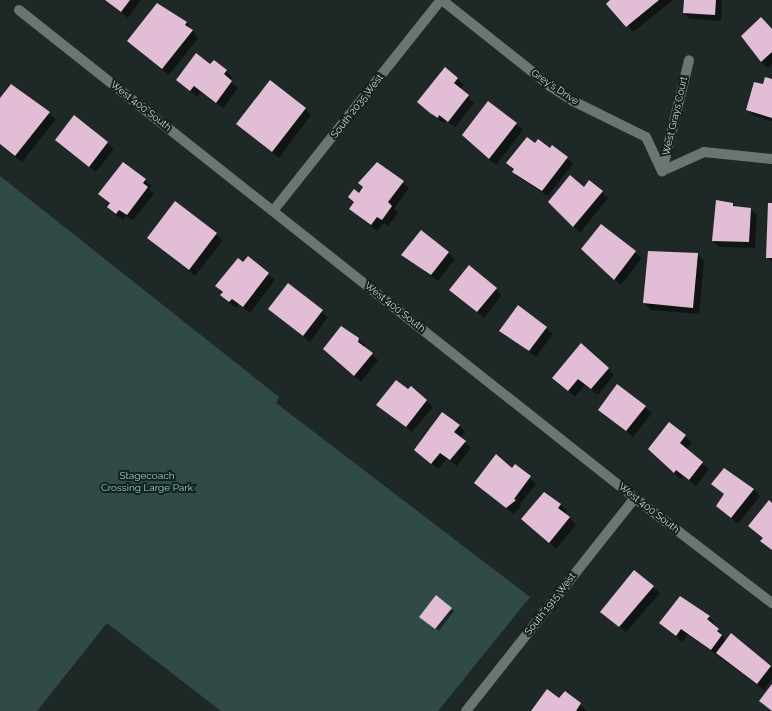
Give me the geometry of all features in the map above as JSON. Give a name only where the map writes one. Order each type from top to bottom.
[{"type":"street","name":"Grey's Drive","points":[[441,0],[550,86],[573,101],[646,137],[662,172]]},
{"type":"street","name":"South 2035 West","points":[[273,212],[441,0]]},
{"type":"street","name":"West 400 South","points":[[19,10],[635,498],[772,603]]},
{"type":"street","name":"West Grays Court","points":[[662,172],[689,60]]},
{"type":"street","points":[[662,172],[704,152],[772,159]]},
{"type":"street","name":"South 1915 West","points":[[466,711],[635,498]]},
{"type":"green space","name":"Stagecoach Crossing Large Park","points":[[0,176],[279,397],[276,403],[530,597],[438,711],[221,711],[107,623],[37,711],[0,711]]},
{"type":"building","points":[[105,0],[130,0],[121,12]]},
{"type":"building","points":[[610,0],[659,0],[626,27],[606,4]]},
{"type":"building","points":[[684,0],[716,0],[715,15],[683,13]]},
{"type":"building","points":[[157,3],[187,22],[185,25],[193,30],[162,69],[127,41]]},
{"type":"building","points":[[761,17],[772,29],[772,52],[761,62],[741,36]]},
{"type":"building","points":[[196,53],[210,64],[214,60],[227,70],[224,74],[232,81],[216,103],[194,86],[190,91],[176,80]]},
{"type":"building","points":[[445,67],[458,78],[454,83],[469,95],[448,122],[439,115],[438,118],[430,113],[417,102]]},
{"type":"building","points":[[765,77],[772,79],[772,118],[746,110],[754,82],[763,84]]},
{"type":"building","points":[[270,80],[306,108],[272,152],[236,124]]},
{"type":"building","points":[[11,84],[50,112],[15,156],[0,144],[0,98]]},
{"type":"building","points":[[488,101],[517,123],[489,159],[462,135]]},
{"type":"building","points":[[74,115],[108,142],[89,167],[55,140]]},
{"type":"building","points":[[527,137],[535,143],[538,139],[550,148],[552,145],[568,157],[542,191],[512,172],[514,169],[506,163]]},
{"type":"building","points":[[123,162],[146,179],[143,183],[148,187],[127,215],[119,210],[116,214],[107,207],[110,203],[98,194]]},
{"type":"building","points":[[377,162],[404,181],[388,202],[392,206],[382,220],[377,217],[371,225],[349,209],[354,202],[348,197],[354,189],[359,193],[363,187],[358,183]]},
{"type":"building","points":[[570,175],[584,187],[589,180],[603,191],[573,227],[548,202]]},
{"type":"building","points":[[716,200],[733,203],[733,206],[751,208],[749,242],[712,241]]},
{"type":"building","points":[[175,201],[217,233],[189,270],[147,238]]},
{"type":"building","points":[[768,203],[772,203],[772,258],[766,258]]},
{"type":"building","points":[[601,224],[636,251],[614,280],[581,249]]},
{"type":"building","points":[[421,230],[449,252],[431,275],[401,255]]},
{"type":"building","points":[[648,251],[698,253],[693,308],[643,303]]},
{"type":"building","points":[[248,256],[269,273],[243,307],[232,299],[229,302],[220,295],[223,292],[215,286],[238,258],[243,262]]},
{"type":"building","points":[[469,265],[497,288],[477,312],[449,290]]},
{"type":"building","points":[[288,283],[323,310],[303,336],[268,309]]},
{"type":"building","points":[[518,305],[547,327],[529,351],[499,331]]},
{"type":"building","points":[[341,326],[359,338],[358,342],[373,353],[354,376],[323,349]]},
{"type":"building","points":[[581,343],[609,368],[591,389],[578,379],[568,391],[552,378]]},
{"type":"building","points":[[396,380],[408,389],[411,386],[427,400],[406,427],[376,405]]},
{"type":"building","points":[[617,384],[646,406],[626,431],[598,410]]},
{"type":"building","points":[[442,412],[460,425],[454,432],[466,441],[450,460],[440,453],[431,464],[414,450]]},
{"type":"building","points":[[669,422],[686,435],[680,443],[703,462],[689,480],[676,470],[674,473],[648,449]]},
{"type":"building","points":[[496,454],[512,468],[515,464],[531,476],[514,499],[516,500],[506,508],[474,483]]},
{"type":"building","points":[[724,468],[754,489],[731,518],[716,506],[724,494],[711,484]]},
{"type":"building","points":[[544,492],[561,504],[558,508],[570,517],[549,543],[521,519]]},
{"type":"building","points":[[769,500],[772,503],[772,550],[760,541],[763,538],[748,526]]},
{"type":"building","points":[[634,570],[654,586],[619,627],[600,612]]},
{"type":"building","points":[[436,595],[452,608],[435,629],[419,617]]},
{"type":"building","points":[[680,596],[710,616],[707,619],[719,629],[717,631],[722,635],[711,650],[681,629],[676,636],[659,623]]},
{"type":"building","points":[[731,633],[771,666],[757,684],[716,653]]},
{"type":"building","points":[[772,684],[772,711],[759,701]]},
{"type":"building","points":[[547,689],[559,698],[565,691],[581,703],[576,711],[531,711]]}]
